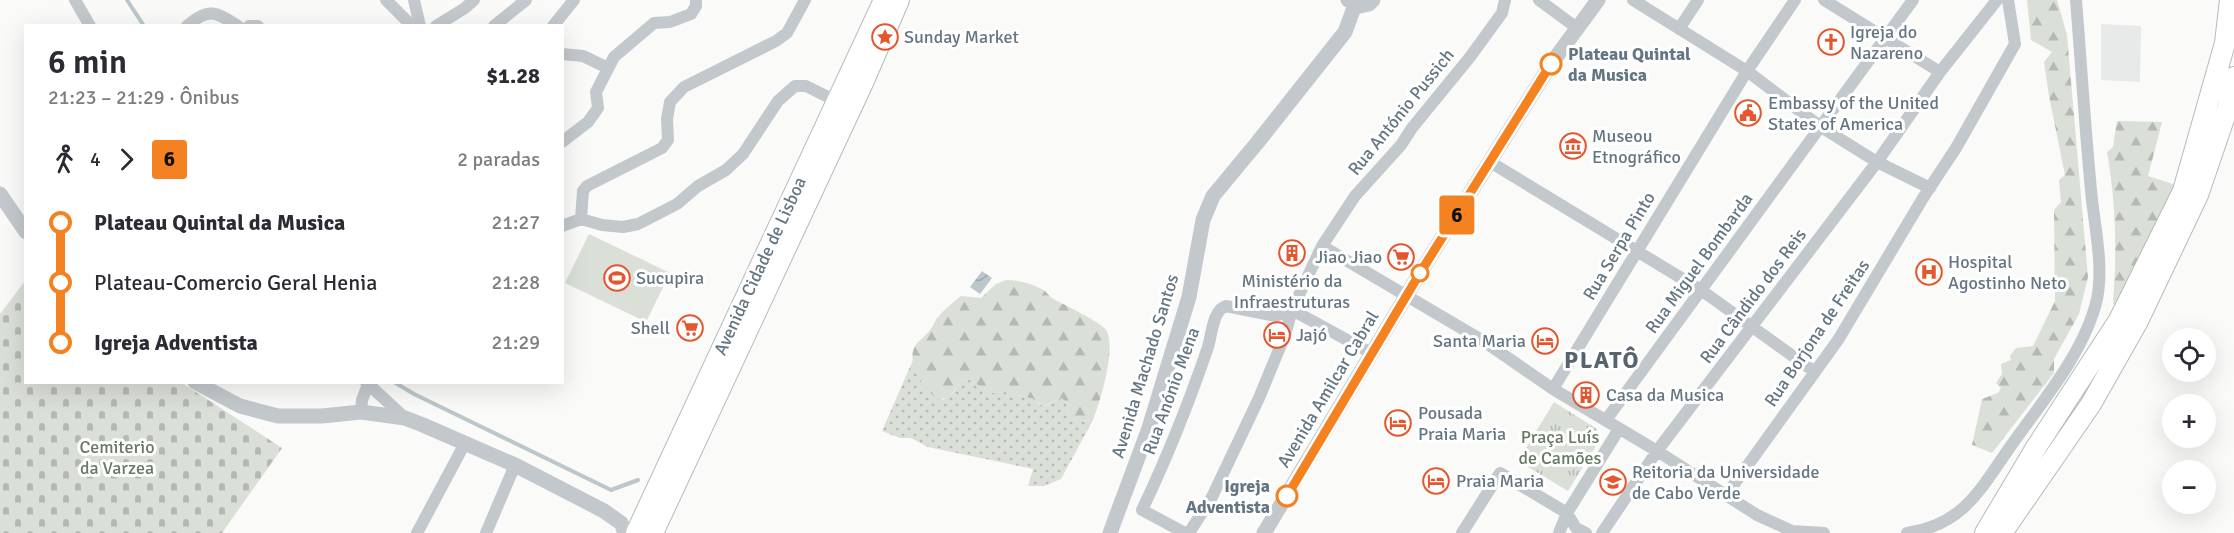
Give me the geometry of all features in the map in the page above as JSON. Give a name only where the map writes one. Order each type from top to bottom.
[{"type":"main road","name":"Avenida Cidade de Lisboa","points":[[636,533],[884,0]]},
{"type":"main road","name":"Avenida Cidade de Lisboa","points":[[654,533],[862,85],[899,0]]},
{"type":"main road","points":[[1985,533],[2037,446],[2119,320],[2183,191],[2225,43],[2230,0]]},
{"type":"main road","points":[[2002,533],[2091,404],[2138,321],[2198,195],[2228,107],[2234,77]]},
{"type":"street","points":[[75,0],[89,24]]},
{"type":"street","points":[[386,0],[410,24]]},
{"type":"street","points":[[414,0],[420,24]]},
{"type":"street","points":[[439,24],[474,0]]},
{"type":"street","points":[[496,24],[526,0]]},
{"type":"street","points":[[555,24],[574,0]]},
{"type":"street","points":[[564,140],[588,122],[598,108],[596,92],[614,57],[654,23],[670,22],[691,14],[696,6],[696,0]]},
{"type":"street","points":[[581,219],[583,191],[586,186],[662,148],[668,140],[667,119],[670,102],[684,87],[776,41],[787,33],[805,0]]},
{"type":"street","name":"Avenida Machado Santos","points":[[1110,533],[1149,428],[1189,297],[1203,220],[1213,196],[1345,32],[1352,3],[1365,6],[1373,0]]},
{"type":"street","name":"Rua António Pussich","points":[[1322,246],[1355,196],[1401,145],[1502,13],[1504,0]]},
{"type":"street","points":[[1539,0],[1577,28]]},
{"type":"street","name":"Avenida Amilcar Cabral","points":[[1264,533],[1407,295],[1545,73],[1598,0]]},
{"type":"street","points":[[1634,0],[1747,71],[1821,127],[1877,162],[1930,188]]},
{"type":"street","points":[[1679,29],[1698,0]]},
{"type":"street","name":"Rua Serpa Pinto","points":[[1552,389],[1747,71],[1795,0]]},
{"type":"street","points":[[1824,0],[1940,72]]},
{"type":"street","name":"Rua Miguel Bombarda","points":[[1606,420],[1913,0]]},
{"type":"street","name":"Rua Cândido dos Reis","points":[[1602,533],[1657,451],[1877,162],[1940,72],[1997,0]]},
{"type":"street","name":"Rua Borjona de Freitas","points":[[1727,494],[1838,340],[1956,148],[2015,44],[2008,0]]},
{"type":"street","points":[[1907,533],[1923,531],[1940,524],[1971,503],[2076,351],[2097,299],[2099,277],[2076,0]]},
{"type":"street","points":[[189,24],[199,16],[210,12],[235,24]]},
{"type":"street","points":[[564,54],[583,56],[608,68]]},
{"type":"street","points":[[564,225],[581,219],[612,226],[638,224],[677,204],[698,186],[726,170],[743,154],[778,101],[795,86],[806,86],[836,101]]},
{"type":"street","points":[[1490,162],[1701,290],[1815,372]]},
{"type":"street","points":[[0,194],[24,229]]},
{"type":"street","points":[[1322,246],[1485,342],[1552,389],[1727,494],[1757,515],[1792,531],[1824,533]]},
{"type":"street","name":"Rua Anónio Mena","points":[[1292,310],[1275,316],[1226,306],[1217,312],[1211,340],[1175,437],[1142,510],[1187,533],[1212,497],[1259,398],[1285,335],[1292,310],[1322,246]]},
{"type":"street","points":[[1292,310],[1373,354]]},
{"type":"street","points":[[199,384],[240,406],[278,416],[322,416],[360,412],[405,418],[515,465],[604,511],[621,523],[625,533]]},
{"type":"street","points":[[360,412],[368,384]]},
{"type":"street","points":[[369,384],[405,418]]},
{"type":"street","points":[[1559,533],[1567,513],[1620,429]]},
{"type":"street","points":[[417,533],[464,445]]},
{"type":"street","points":[[486,533],[515,465]]},
{"type":"street","points":[[1462,533],[1500,473],[1567,513],[1576,528],[1586,533]]},
{"type":"street","points":[[604,511],[627,517],[639,515],[646,510]]},
{"type":"shaded area","points":[[2101,24],[2141,26],[2140,82],[2101,80]]},
{"type":"green space","points":[[2027,0],[2057,0],[2067,35],[2088,277],[2079,314],[2054,359],[2054,373],[1992,453],[1972,445],[1982,399],[1998,393],[2001,388],[1996,383],[2002,374],[2001,364],[2011,360],[2010,356],[2016,348],[2033,346],[2055,301],[2054,210],[2061,202],[2059,180],[2065,175],[2044,62],[2052,52],[2031,40]]},
{"type":"green space","points":[[2117,121],[2162,122],[2148,176],[2179,186],[2123,307],[2113,304],[2115,228],[2107,152],[2113,147]]},
{"type":"green space","name":"Sucupira","points":[[589,234],[670,273],[646,322],[565,283]]},
{"type":"green space","points":[[1006,280],[1026,283],[1045,291],[1054,299],[1106,330],[1109,338],[1109,362],[1093,420],[1079,421],[1069,417],[1066,403],[1062,398],[1042,406],[1034,399],[1005,392],[991,393],[970,380],[961,381],[950,396],[939,400],[919,377],[913,362],[914,348],[931,329],[937,318],[961,296],[981,298],[996,284]]},
{"type":"green space","name":"Cemiterio da Varzea","points":[[24,282],[24,384],[184,384],[282,448],[222,533],[0,533],[0,314]]},
{"type":"green space","points":[[913,360],[921,381],[942,400],[952,394],[961,381],[970,380],[991,393],[1005,392],[1034,399],[1040,405],[1046,405],[1062,398],[1066,403],[1069,417],[1079,421],[1093,420],[1061,479],[1044,486],[1028,486],[1033,469],[928,447],[911,438],[900,438],[882,431]]},
{"type":"green space","name":"Praça Luís de Camões","points":[[1554,402],[1597,429],[1599,441],[1568,491],[1518,461]]},
{"type":"water","points":[[982,271],[992,278],[980,294],[970,287]]},
{"type":"waterway","points":[[127,0],[143,24]]},
{"type":"waterway","points":[[397,384],[611,490],[638,480]]},
{"type":"bus line","name":"6","points":[[1287,496],[1420,273],[1551,64]]},
{"type":"place","name":"Sunday Market","points":[[885,37]]},
{"type":"place","name":"Igreja do Nazareno","points":[[1831,42]]},
{"type":"place","name":"Plateau Quintal da Musica","points":[[1551,64]]},
{"type":"place","name":"Embassy of the United States of America","points":[[1748,113]]},
{"type":"place","name":"Museou Etnográfico","points":[[1573,146]]},
{"type":"place","name":"Ministério da Infraestruturas","points":[[1292,253]]},
{"type":"place","name":"Jiao Jiao","points":[[1401,257]]},
{"type":"place","name":"Hospital Agostinho Neto","points":[[1929,272]]},
{"type":"place","name":"Sucupira","points":[[617,278]]},
{"type":"place","name":"Shell","points":[[690,328]]},
{"type":"place","name":"Jajó","points":[[1277,335]]},
{"type":"place","name":"Santa Maria","points":[[1545,341]]},
{"type":"place","name":"Casa da Musica","points":[[1586,395]]},
{"type":"place","name":"Pousada Praia Maria","points":[[1398,423]]},
{"type":"place","name":"Praia Maria","points":[[1436,481]]},
{"type":"place","name":"Reitoria da Universidade de Cabo Verde","points":[[1613,482]]},
{"type":"place","name":"Igreja Adventista","points":[[1287,496]]},
{"type":"district","name":"PLATÔ","points":[[1602,360]]}]
